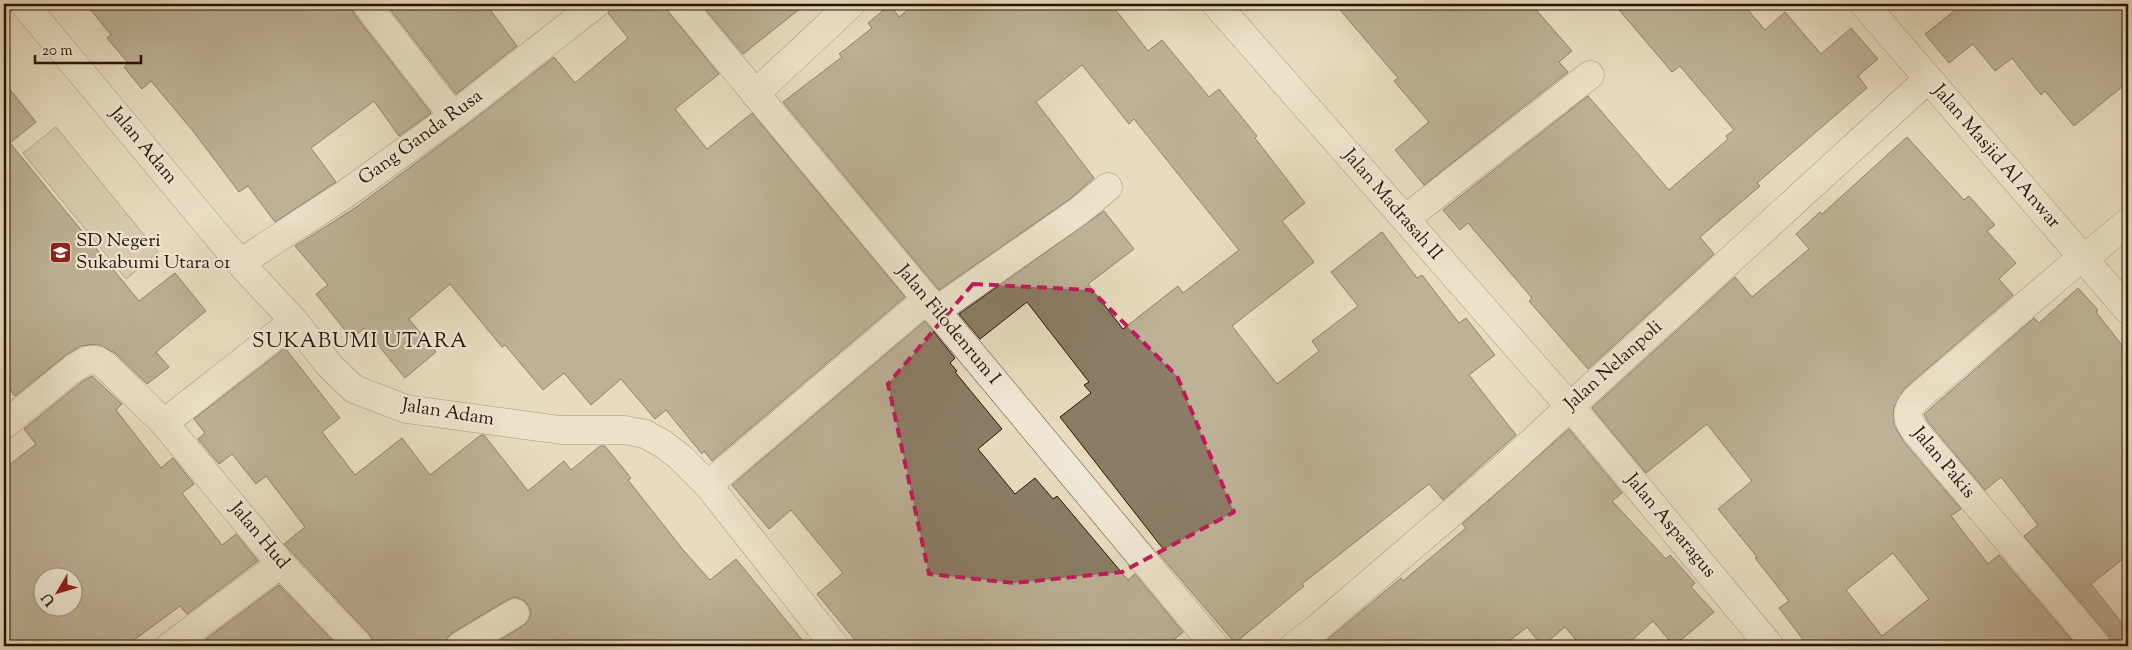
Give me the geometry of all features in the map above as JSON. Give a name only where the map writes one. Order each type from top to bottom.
[{"type":"street","name":"Jalan Adam","points":[[24,4],[240,263],[294,321],[330,366],[354,389],[406,409],[561,430],[625,430],[645,434],[663,444],[680,457],[708,485],[835,646]]},
{"type":"street","points":[[366,4],[453,116]]},
{"type":"street","name":"Gang Ganda Rusa","points":[[240,263],[344,195],[453,116],[596,4]]},
{"type":"street","name":"Jalan Filodenrum I","points":[[681,4],[1215,646]]},
{"type":"street","points":[[755,94],[851,4]]},
{"type":"street","name":"Jalan Madrasah II","points":[[1216,4],[1570,406]]},
{"type":"street","name":"Jalan Masjid Al Anwar","points":[[1864,4],[2128,310]]},
{"type":"street","points":[[1405,219],[1590,75]]},
{"type":"street","name":"Jalan Nelanpoli","points":[[1294,646],[1500,471],[1928,79]]},
{"type":"street","points":[[708,485],[932,305],[1079,211],[1108,188]]},
{"type":"street","points":[[2084,257],[2128,222]]},
{"type":"street","name":"Jalan Pakis","points":[[2084,257],[1916,399],[1907,415],[1908,421],[1916,432],[2097,646]]},
{"type":"street","points":[[164,423],[294,321]]},
{"type":"street","name":"Jalan Hud","points":[[5,422],[74,368],[88,360],[97,360],[106,366],[164,423],[281,564],[359,646]]},
{"type":"street","name":"Jalan Asparagus","points":[[1570,406],[1770,646]]},
{"type":"street","points":[[170,646],[281,564]]},
{"type":"street","points":[[460,646],[515,614]]},
{"type":"highlighted area","points":[[973,284],[1091,290],[1177,376],[1234,512],[1122,572],[1014,583],[929,574],[888,384]]},
{"type":"shaded area","points":[[56,127],[158,252],[126,279],[23,153]]},
{"type":"building","points":[[86,4],[351,4],[354,14],[431,113],[399,136],[374,101],[311,148],[336,182],[275,222],[248,186],[239,192],[193,131],[151,81],[142,89],[124,67],[128,63],[107,38],[111,35]]},
{"type":"building","points":[[386,4],[486,4],[517,46],[456,94]]},
{"type":"building","points":[[611,4],[662,4],[719,74],[675,109],[707,149],[752,113],[905,297],[712,461],[704,451],[702,454],[666,410],[655,419],[621,379],[591,405],[564,373],[543,390],[505,345],[502,347],[450,284],[409,319],[436,352],[405,378],[364,328],[352,339],[316,294],[328,285],[295,246],[355,208],[463,128],[554,57],[575,83],[628,38],[608,13]]},
{"type":"building","points":[[714,4],[806,4],[743,54],[706,10]]},
{"type":"building","points":[[915,4],[1111,4],[1148,51],[1162,40],[1209,97],[1219,89],[1257,136],[1255,138],[1305,203],[1282,221],[1314,262],[1232,326],[1277,384],[1319,351],[1312,341],[1358,306],[1331,272],[1382,232],[1417,278],[1422,275],[1459,323],[1466,318],[1495,355],[1469,375],[1516,435],[1443,500],[1429,484],[1302,584],[1304,586],[1235,643],[1159,554],[1164,550],[1060,417],[1091,393],[1084,385],[1089,382],[1027,302],[980,339],[959,314],[1104,211],[1134,249],[1088,284],[1123,329],[1178,286],[1183,293],[1239,250],[1134,119],[1129,124],[1082,65],[1036,102],[1094,178],[1070,199],[939,290],[783,102],[842,57],[839,54],[872,28],[868,23],[890,5],[899,17]]},
{"type":"building","points":[[1335,4],[1531,4],[1572,51],[1559,62],[1568,72],[1424,185],[1395,150],[1429,122],[1394,81],[1398,78]]},
{"type":"building","points":[[1614,4],[1743,4],[1765,30],[1785,12],[1821,54],[1851,28],[1878,59],[1858,76],[1867,88],[1757,183],[1760,186],[1700,237],[1714,254],[1588,369],[1529,301],[1532,298],[1468,223],[1460,230],[1443,210],[1588,96],[1669,190],[1728,139],[1726,136],[1734,130],[1680,66],[1672,72]]},
{"type":"building","points":[[1963,4],[2128,4],[2128,82],[2074,126],[2045,91],[2041,95],[2012,58],[1995,71],[1973,44],[1949,63],[1925,34]]},
{"type":"building","name":"SD Negeri Sukabumi Utara 01","points":[[4,82],[36,122],[10,143],[139,301],[175,273],[206,311],[156,352],[169,367],[147,384],[115,353],[97,344],[81,346],[66,355],[15,396],[4,382]]},
{"type":"building","points":[[1907,137],[1964,200],[1969,196],[1995,225],[1987,231],[2016,263],[1999,279],[2013,295],[1904,389],[1894,407],[1894,425],[1904,442],[1961,509],[1951,516],[1988,564],[1999,555],[2077,646],[1808,646],[1779,608],[1789,601],[1755,558],[1757,557],[1718,509],[1752,481],[1707,424],[1646,473],[1592,408],[1735,277],[1752,297],[1809,249],[1796,234],[1820,212],[1822,214]],"holes":[[[1893,553],[1929,599],[1882,636],[1846,590]]]},
{"type":"building","points":[[2078,288],[2098,310],[2096,312],[2128,353],[2128,555],[2091,584],[2128,631],[2128,646],[2112,646],[2109,636],[2024,536],[2038,525],[2001,477],[1985,490],[1928,422],[1924,414],[2034,318],[2039,323]]},
{"type":"building","points":[[925,321],[955,358],[950,363],[957,371],[955,372],[1002,429],[978,449],[1015,494],[1035,478],[1053,499],[1057,496],[1128,580],[1135,574],[1183,632],[1166,646],[860,646],[817,594],[843,573],[791,510],[769,529],[732,485]]},
{"type":"building","points":[[285,348],[340,418],[322,432],[355,475],[402,438],[430,475],[481,435],[484,435],[528,491],[564,461],[571,470],[600,446],[605,446],[631,478],[628,480],[684,551],[710,580],[736,559],[807,646],[490,646],[523,626],[529,620],[531,612],[528,605],[523,600],[515,597],[452,633],[447,638],[444,646],[374,646],[370,635],[284,544],[305,527],[266,476],[256,484],[232,454],[219,464],[198,439],[205,433],[194,419]]},
{"type":"building","points":[[92,376],[122,404],[116,410],[161,468],[173,458],[194,484],[182,493],[222,545],[236,534],[258,561],[187,614],[180,606],[126,646],[4,646],[4,469],[36,444],[24,429],[83,381]]},
{"type":"building","points":[[1569,429],[1622,493],[1612,501],[1666,559],[1670,555],[1695,583],[1691,587],[1714,612],[1674,646],[1653,621],[1626,646],[1581,646],[1565,627],[1542,646],[1527,627],[1503,646],[1320,646],[1401,578],[1403,581],[1466,528],[1462,524]]},
{"type":"building","points":[[279,585],[338,646],[212,646],[206,639]]},
{"type":"place","name":"SD Negeri Sukabumi Utara 01","points":[[60,252]]},
{"type":"district","name":"SUKABUMI UTARA","points":[[360,342]]}]
